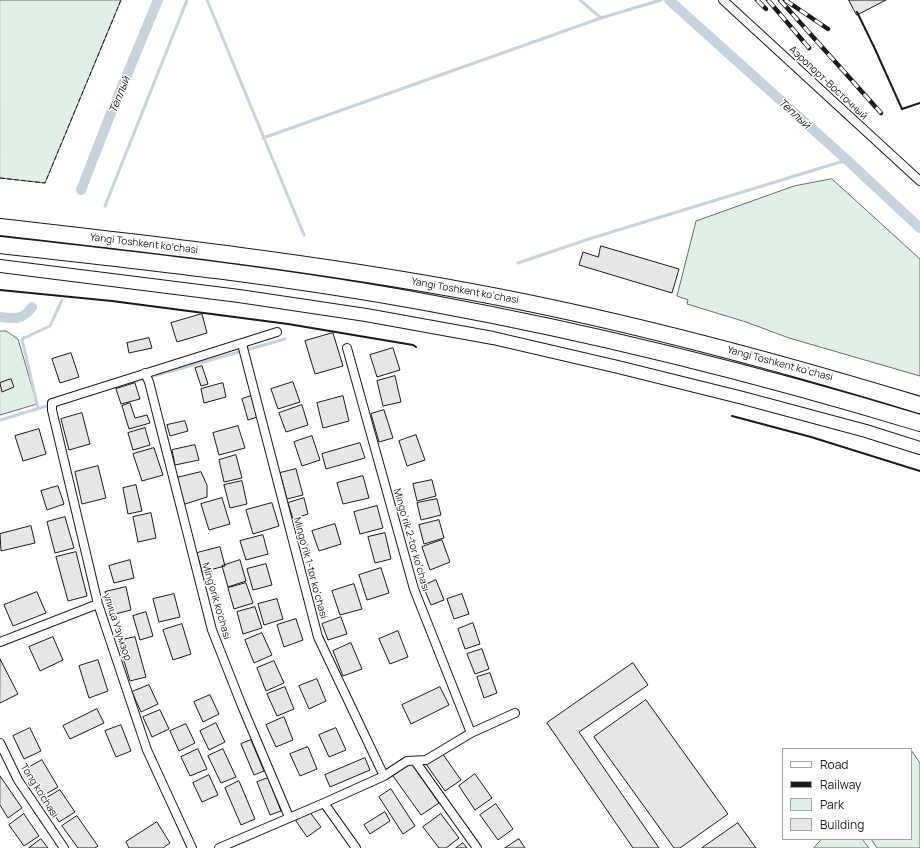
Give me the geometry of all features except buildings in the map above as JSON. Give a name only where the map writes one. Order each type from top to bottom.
[{"type":"highway","name":"Yangi Toshkent ko‘chasi","points":[[0,227],[294,263],[472,292],[615,322],[710,345],[920,405]]},
{"type":"highway","name":"Yangi Toshkent ko‘chasi","points":[[0,245],[292,280],[437,304],[616,341],[809,391],[920,423]]},
{"type":"main road","points":[[0,266],[240,296],[366,315],[493,338],[743,398],[859,429],[920,448]]},
{"type":"street","name":"Аэропорт-Восточный","points":[[723,0],[920,180]]},
{"type":"street","points":[[145,373],[242,344],[276,332]]},
{"type":"street","name":"Mingo‘rik 1-tor ko‘chasi","points":[[242,344],[246,354],[318,637],[384,776]]},
{"type":"street","name":"Mingo‘rik 2-tor ko‘chasi","points":[[347,348],[414,589],[471,733]]},
{"type":"street","name":"Ming'orik ko'chasi","points":[[145,373],[149,382],[212,630],[289,817]]},
{"type":"street","name":"улица Узумзор","points":[[145,373],[52,406],[98,604],[147,750],[192,848]]},
{"type":"street","points":[[0,642],[98,604]]},
{"type":"street","points":[[219,848],[384,776],[407,761],[426,760],[471,733],[515,713]]},
{"type":"street","name":"Tong ko'chasi","points":[[0,743],[18,780],[64,848]]},
{"type":"street","points":[[415,761],[477,848]]},
{"type":"street","points":[[324,803],[356,848]]},
{"type":"green space","points":[[0,0],[121,0],[45,183],[0,178]]},
{"type":"green space","points":[[832,179],[920,259],[920,376],[789,338],[746,322],[687,304],[688,300],[677,296],[696,221],[794,186]]},
{"type":"green space","points":[[0,331],[6,331],[18,339],[37,404],[0,415]]},
{"type":"green space","points":[[912,751],[920,763],[920,848],[877,848],[872,840],[912,840]]},
{"type":"green space","points":[[821,840],[863,840],[869,848],[814,848]]},
{"type":"waterway","name":"Тёплый","points":[[81,190],[158,0]]},
{"type":"waterway","points":[[105,206],[187,0]]},
{"type":"waterway","points":[[207,0],[304,235]]},
{"type":"waterway","points":[[580,0],[601,18]]},
{"type":"waterway","points":[[263,138],[601,18],[661,0]]},
{"type":"waterway","name":"Тёплый","points":[[669,0],[847,160],[920,228]]},
{"type":"waterway","points":[[518,263],[592,238],[847,160]]},
{"type":"waterway","points":[[38,408],[22,339],[50,326],[62,300]]},
{"type":"waterway","name":"Тёплый","points":[[0,317],[18,318],[29,311],[32,307]]},
{"type":"waterway","points":[[129,383],[285,339]]},
{"type":"waterway","points":[[0,420],[50,405]]},
{"type":"railway","points":[[757,0],[766,9]]},
{"type":"railway","points":[[768,0],[809,48]]},
{"type":"railway","points":[[780,0],[881,113]]},
{"type":"railway","points":[[785,0],[828,29]]},
{"type":"fence","points":[[0,178],[45,183],[121,0]]},
{"type":"wall","points":[[857,12],[902,109],[920,103]]},
{"type":"wall","points":[[0,290],[112,301],[288,324],[413,345],[416,347]]},
{"type":"wall","points":[[732,416],[811,437],[920,471]]}]
